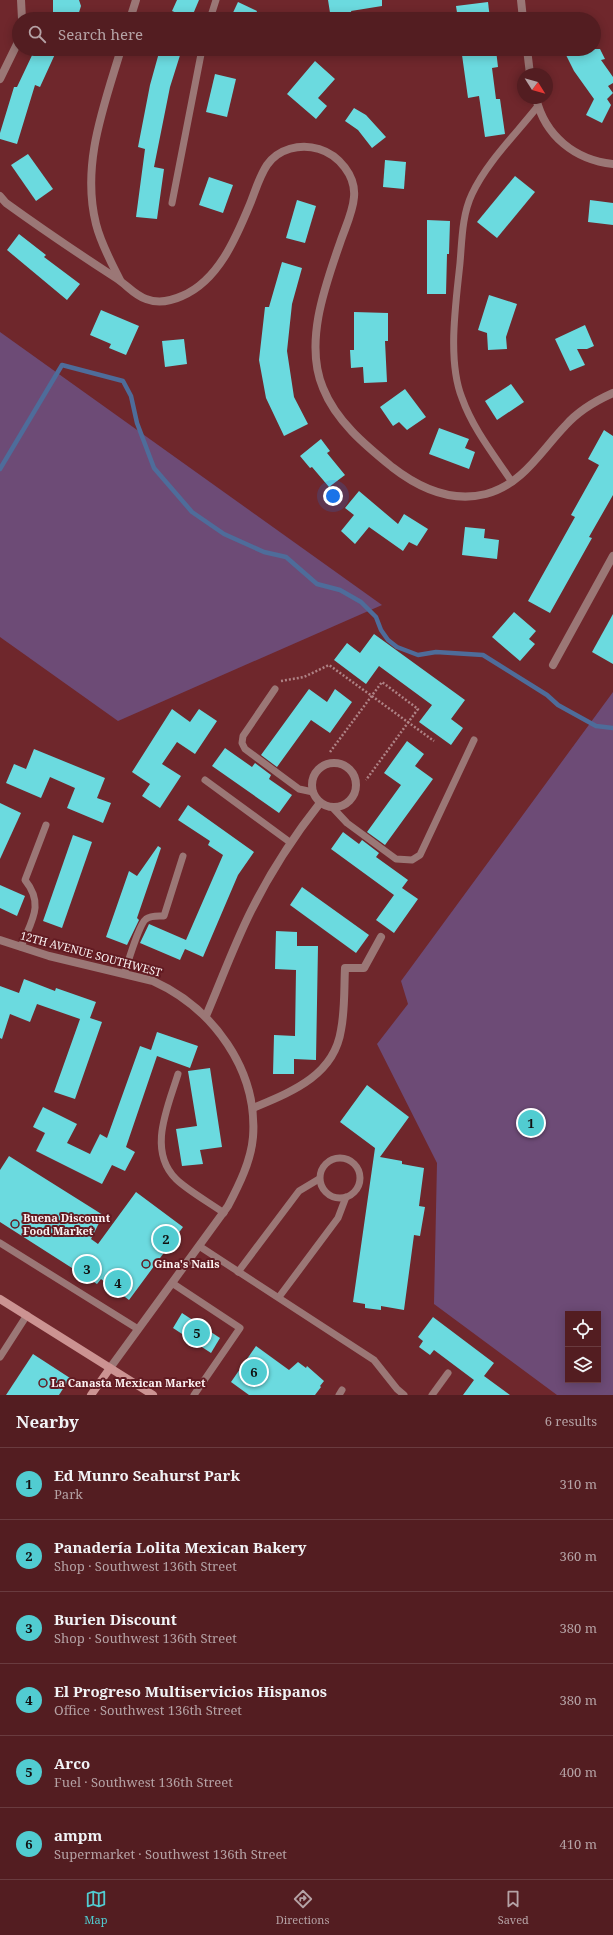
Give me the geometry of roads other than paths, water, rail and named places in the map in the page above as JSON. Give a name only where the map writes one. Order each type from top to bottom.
[{"type":"main road","points":[[0,1299],[153,1395]]},
{"type":"main road","points":[[91,1395],[110,1368]]},
{"type":"street","points":[[21,0],[22,12]]},
{"type":"street","points":[[132,12],[136,0]]},
{"type":"street","points":[[521,0],[522,12]]},
{"type":"street","points":[[0,79],[12,54]]},
{"type":"street","points":[[119,56],[100,119],[93,154],[91,193],[98,230],[105,250],[120,280]]},
{"type":"street","points":[[528,56],[529,68]]},
{"type":"street","points":[[538,104],[548,130],[562,144],[582,157],[613,164]]},
{"type":"street","points":[[0,196],[6,203],[71,249],[120,280],[132,292],[145,299],[156,302],[169,302],[193,292],[211,275],[230,249],[267,164],[278,154],[291,148],[305,146],[330,153],[347,170],[352,182],[354,195],[350,214],[320,308],[316,334],[317,363],[322,387],[339,416],[372,451],[402,475],[442,494],[462,497],[485,494],[504,487],[522,475],[564,426],[576,415],[593,403],[613,393]]},
{"type":"street","points":[[553,665],[613,556]]},
{"type":"street","points":[[335,763],[348,768],[355,779],[355,793],[346,804],[333,808],[320,803],[312,792],[313,778],[321,767],[335,763]]},
{"type":"street","points":[[206,1016],[250,913],[268,878],[320,803]]},
{"type":"street","points":[[254,1108],[295,1090],[310,1081],[325,1067],[338,1045],[341,1030],[345,968],[364,968],[382,937]]},
{"type":"street","name":"12TH AVENUE SOUTHWEST","points":[[0,940],[49,956],[153,981],[169,988],[206,1016],[226,1040],[247,1083],[254,1108],[253,1139],[247,1163],[239,1185],[224,1213],[110,1368]]},
{"type":"lane","points":[[212,12],[216,0]]},
{"type":"lane","points":[[172,203],[201,56]]},
{"type":"lane","points":[[512,482],[472,421],[461,397],[456,368],[453,334],[465,215],[472,194],[488,168],[536,104]]},
{"type":"lane","points":[[275,690],[243,736],[242,743],[244,749],[299,789],[312,792]]},
{"type":"lane","points":[[333,808],[347,823],[396,859],[412,860],[420,855],[474,740]]},
{"type":"lane","points":[[205,780],[291,843]]},
{"type":"lane","points":[[21,947],[36,908],[34,894],[25,880],[46,825]]},
{"type":"lane","points":[[124,974],[146,919],[153,916],[164,916],[183,856]]},
{"type":"lane","points":[[178,1074],[161,1132],[163,1159],[175,1179],[224,1213]]},
{"type":"lane","points":[[238,1272],[299,1191],[319,1179],[323,1167],[333,1159],[345,1159],[351,1161],[356,1166],[360,1177],[356,1190],[346,1197],[334,1198],[324,1191],[319,1179]]},
{"type":"lane","points":[[279,1297],[338,1218],[346,1197]]},
{"type":"lane","points":[[0,1243],[138,1329]]},
{"type":"lane","points":[[200,1246],[374,1360],[396,1389],[404,1395]]},
{"type":"lane","points":[[172,1283],[240,1328],[194,1395]]},
{"type":"lane","points":[[0,1357],[26,1315]]},
{"type":"lane","points":[[432,1395],[448,1373]]},
{"type":"waterway","points":[[0,469],[62,365],[123,381],[131,396],[137,423],[154,468],[192,512],[224,534],[264,552],[286,557],[317,584],[340,590],[361,602],[376,617],[381,630],[388,640],[397,647],[418,655],[436,652],[483,655],[547,695],[558,705],[596,726],[613,728]]},
{"type":"place","name":"Ed Munro Seahurst Park","points":[[531,1123]]},
{"type":"place","name":"Buena Discount Food Market","points":[[15,1224]]},
{"type":"place","name":"Panadería Lolita Mexican Bakery","points":[[166,1239]]},
{"type":"place","name":"Gina's Nails","points":[[146,1264]]},
{"type":"place","name":"Burien Discount","points":[[87,1269]]},
{"type":"place","name":"El Progreso Multiservicios Hispanos","points":[[118,1283]]},
{"type":"place","name":"Arco","points":[[197,1333]]},
{"type":"place","name":"ampm","points":[[254,1372]]},
{"type":"place","name":"La Canasta Mexican Market","points":[[43,1383]]}]
